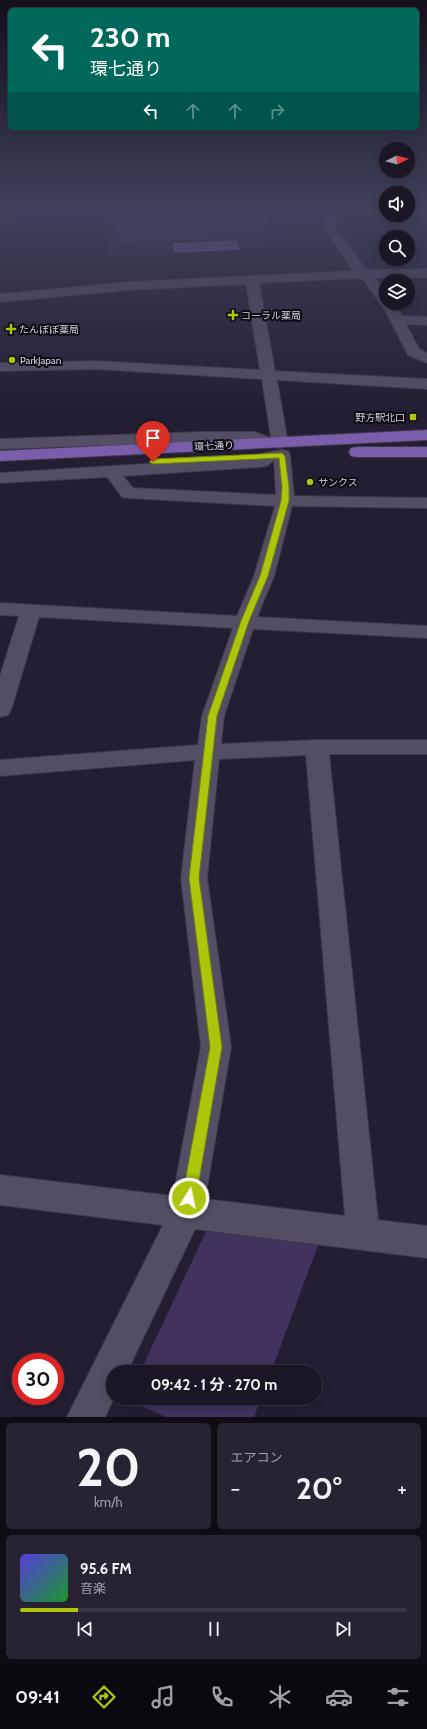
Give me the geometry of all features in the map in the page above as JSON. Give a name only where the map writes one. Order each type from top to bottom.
[{"type":"main road","points":[[349,445],[427,429]]},
{"type":"main road","name":"環七通り","points":[[0,469],[349,445],[427,435]]},
{"type":"main road","name":"環七通り","points":[[349,445],[427,448]]},
{"type":"main road","points":[[349,445],[427,452]]},
{"type":"main road","name":"環七通り","points":[[0,456],[275,449]]},
{"type":"street","points":[[0,298],[128,286],[363,274]]},
{"type":"street","points":[[365,274],[379,292]]},
{"type":"street","points":[[86,1417],[186,1213],[216,1047],[194,878],[212,716],[245,621],[264,576],[285,501],[285,487],[275,449],[268,375],[252,280]]},
{"type":"street","points":[[391,310],[413,352],[427,359]]},
{"type":"street","points":[[397,320],[427,321]]},
{"type":"street","points":[[0,367],[96,365],[427,384]]},
{"type":"street","points":[[0,444],[201,437],[255,437],[275,449]]},
{"type":"street","points":[[0,478],[261,462],[275,449]]},
{"type":"street","points":[[111,471],[128,493],[285,501],[427,503]]},
{"type":"street","points":[[0,609],[427,632]]},
{"type":"street","points":[[0,710],[30,611]]},
{"type":"street","points":[[317,747],[363,1234]]},
{"type":"street","points":[[0,768],[208,752],[317,747],[427,747]]},
{"type":"street","points":[[0,1190],[427,1242]]},
{"type":"shaded area","points":[[211,1221],[321,1237],[274,1365],[143,1365]]},
{"type":"shaded area","points":[[140,1405],[258,1405],[254,1417],[166,1417]]},
{"type":"place","name":"コーラル薬局","points":[[233,315]]},
{"type":"place","name":"たんぽぽ薬局","points":[[11,329]]},
{"type":"place","name":"ParkJapan","points":[[12,360]]},
{"type":"place","name":"野方駅北口","points":[[413,417]]},
{"type":"place","name":"サンクス","points":[[310,482]]},
{"type":"route","points":[[153,462],[282,456],[285,487],[285,501],[264,576],[245,621],[212,716],[194,878],[216,1047],[189,1198]]}]
